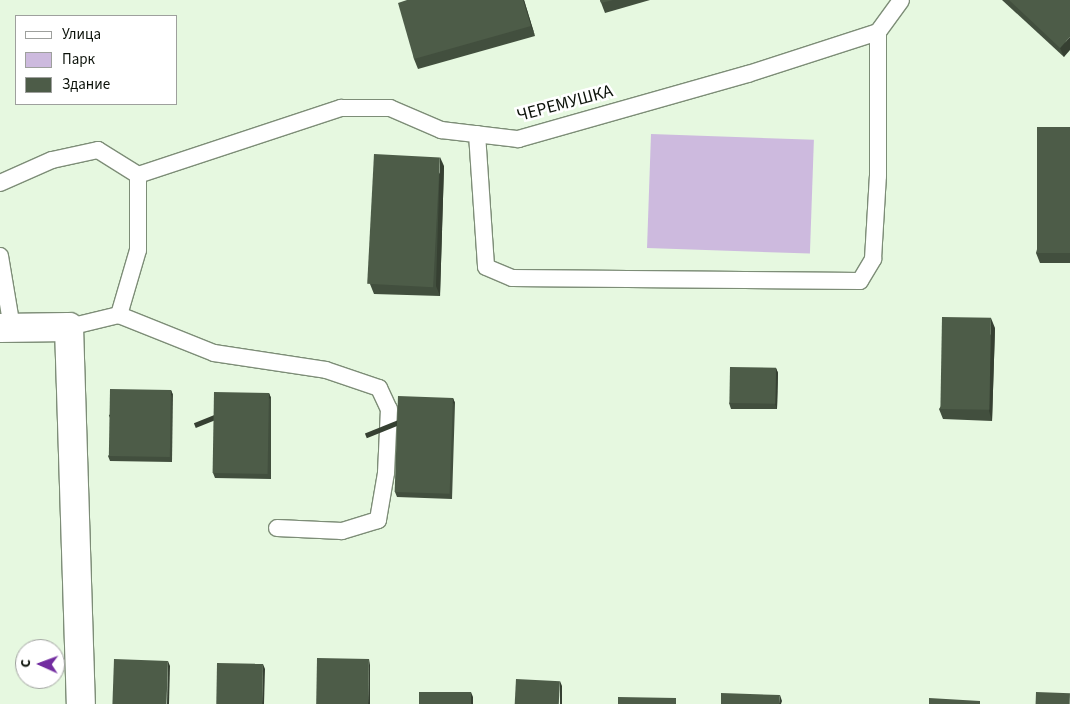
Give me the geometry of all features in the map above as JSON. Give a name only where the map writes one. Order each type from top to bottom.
[{"type":"street","points":[[6,328],[69,326],[81,704]]},
{"type":"lane","points":[[477,134],[486,267],[512,278],[860,281],[873,259],[878,176],[878,32],[902,0]]},
{"type":"lane","name":"ЧЕРЕМУШКА","points":[[138,175],[341,108],[390,108],[441,130],[518,140],[748,74],[878,32]]},
{"type":"lane","points":[[0,183],[52,160],[98,150],[138,175],[138,250],[119,314]]},
{"type":"lane","points":[[0,256],[6,328]]},
{"type":"lane","points":[[69,326],[119,314],[214,352],[326,370],[379,388],[389,409],[386,473],[378,520],[342,530],[277,528]]},
{"type":"green space","points":[[651,134],[814,140],[810,254],[647,248]]},
{"type":"building","points":[[407,0],[523,0],[531,26],[414,59],[398,3]]},
{"type":"building","points":[[600,0],[613,0],[601,3]]},
{"type":"building","points":[[1009,0],[1070,0],[1070,37],[1060,48]]},
{"type":"building","points":[[1037,127],[1070,127],[1070,253],[1037,253]]},
{"type":"building","points":[[374,154],[440,157],[433,287],[367,284]]},
{"type":"building","points":[[942,317],[991,318],[989,410],[940,409]]},
{"type":"building","points":[[730,367],[776,368],[775,404],[729,403]]},
{"type":"building","points":[[110,389],[171,390],[170,457],[109,456]]},
{"type":"building","points":[[214,392],[269,393],[268,474],[213,473]]},
{"type":"building","points":[[398,396],[453,398],[450,494],[395,492]]},
{"type":"building","points":[[317,658],[369,659],[368,704],[316,704]]},
{"type":"building","points":[[114,659],[168,661],[166,704],[112,704]]},
{"type":"building","points":[[217,663],[263,664],[262,704],[216,704]]},
{"type":"building","points":[[516,679],[560,681],[559,704],[515,704]]},
{"type":"building","points":[[419,692],[471,692],[471,704],[419,704]]},
{"type":"building","points":[[1036,692],[1070,693],[1070,704],[1036,704]]},
{"type":"building","points":[[721,693],[780,695],[779,704],[721,704]]},
{"type":"building","points":[[618,697],[676,698],[676,704],[618,704]]},
{"type":"building","points":[[929,698],[980,701],[980,704],[929,704]]}]
